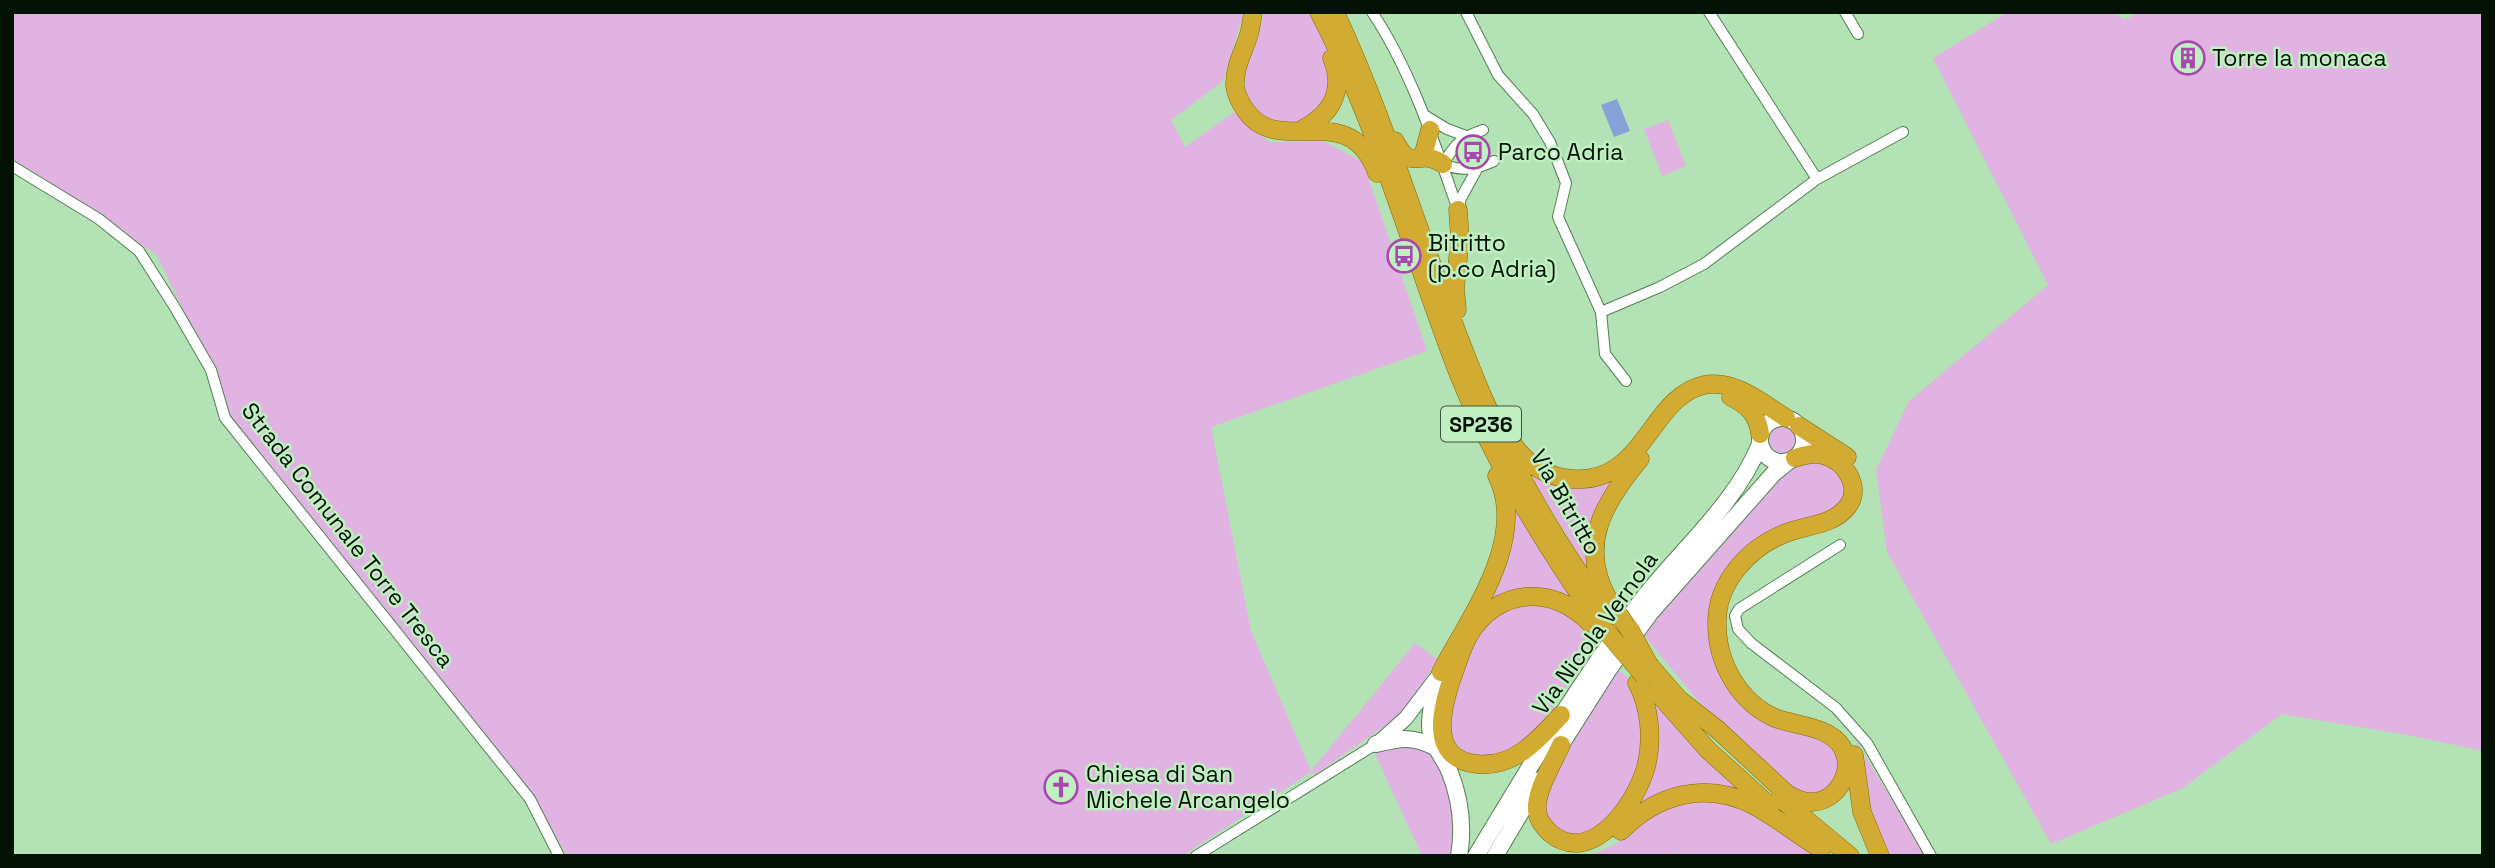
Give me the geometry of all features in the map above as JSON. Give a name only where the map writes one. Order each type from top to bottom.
[{"type":"highway","points":[[1253,12],[1250,33],[1239,60],[1235,86],[1240,102],[1250,116],[1264,128],[1283,132],[1316,130],[1347,136],[1360,146],[1374,165],[1386,199],[1399,211]]},
{"type":"highway","points":[[1300,131],[1323,117],[1331,106],[1338,82],[1336,69],[1310,12]]},
{"type":"highway","name":"Via Bitritto","points":[[1320,12],[1353,85],[1460,376],[1503,471],[1549,551],[1673,712],[1708,750],[1825,853]]},
{"type":"highway","name":"Via Bitritto","points":[[1335,12],[1380,117],[1481,394],[1531,496],[1620,651],[1643,675],[1676,696],[1747,769],[1850,856]]},
{"type":"highway","points":[[1350,44],[1374,86],[1400,150],[1408,158],[1433,157],[1443,164]]},
{"type":"highway","points":[[1423,156],[1426,122]]},
{"type":"highway","points":[[1458,210],[1460,238],[1455,300],[1463,331],[1479,372],[1481,394],[1496,411],[1512,444],[1528,462],[1556,477],[1573,480],[1596,477],[1615,469],[1630,457],[1672,405],[1693,389],[1704,385],[1731,386],[1756,399],[1842,452],[1852,462],[1863,485],[1856,509],[1839,526],[1779,545],[1748,569],[1732,594],[1726,617],[1726,634],[1729,649],[1740,674],[1758,696],[1782,710],[1833,727],[1843,734],[1851,745],[1862,812],[1880,856]]},
{"type":"highway","points":[[1439,321],[1438,344],[1455,390],[1499,481],[1505,524],[1500,556],[1494,573],[1441,672]]},
{"type":"highway","points":[[1560,715],[1525,753],[1484,765],[1469,763],[1453,756],[1445,744],[1441,726],[1444,699],[1470,634],[1497,606],[1512,599],[1535,595],[1555,599],[1601,617],[1600,580],[1595,557],[1595,538],[1600,519],[1618,485],[1679,411],[1691,401],[1704,395],[1727,395],[1749,408],[1755,415],[1759,422],[1760,439]]},
{"type":"highway","points":[[1676,696],[1717,729],[1787,794],[1811,802],[1834,793],[1842,783],[1846,760],[1842,748],[1833,738],[1822,732],[1776,718],[1754,704],[1727,670],[1717,633],[1717,615],[1722,595],[1748,556],[1779,536],[1827,522],[1849,505],[1853,484],[1847,471],[1837,461],[1825,455],[1811,454],[1792,459]]},
{"type":"highway","points":[[1561,745],[1540,792],[1538,816],[1545,828],[1556,838],[1570,844],[1585,844],[1600,838],[1617,822],[1639,788],[1646,766],[1649,724],[1643,675]]},
{"type":"highway","points":[[1584,856],[1603,847],[1644,810],[1661,801],[1692,792],[1722,794],[1754,806],[1825,853]]},
{"type":"main road","points":[[1780,418],[1793,422],[1804,439],[1803,446],[1792,459],[1774,461],[1767,457],[1760,439],[1767,423],[1780,418]]},
{"type":"main road","name":"Via Nicola Vernola","points":[[1476,856],[1560,715],[1597,660],[1640,602],[1735,490],[1750,467],[1760,439]]},
{"type":"main road","name":"Via Nicola Vernola","points":[[1495,856],[1609,669],[1651,612],[1774,473],[1792,459]]},
{"type":"main road","points":[[1441,672],[1434,693],[1430,727],[1435,747],[1449,771],[1460,810],[1459,856]]},
{"type":"main road","points":[[1376,744],[1416,738],[1435,747]]},
{"type":"street","points":[[1372,12],[1389,37],[1426,122],[1458,210]]},
{"type":"street","points":[[1466,12],[1498,75],[1533,114],[1550,142],[1566,183],[1558,217],[1601,312],[1605,354],[1626,381]]},
{"type":"street","points":[[1709,12],[1817,179]]},
{"type":"street","points":[[1844,12],[1858,34]]},
{"type":"street","points":[[1426,122],[1465,136],[1477,169],[1461,198],[1458,210]]},
{"type":"street","points":[[1443,164],[1451,150],[1465,136],[1483,130]]},
{"type":"street","points":[[1601,312],[1704,264],[1817,179],[1903,132]]},
{"type":"street","points":[[1443,164],[1451,168],[1477,169],[1494,162]]},
{"type":"street","name":"Strada Comunale Torre Tresca","points":[[12,166],[99,219],[139,251],[211,370],[225,418],[530,799],[559,856]]},
{"type":"street","points":[[1840,545],[1739,609],[1735,616],[1738,629],[1751,643],[1836,708],[1867,743],[1931,856]]},
{"type":"street","points":[[1196,856],[1376,744],[1406,718],[1441,672]]},
{"type":"shaded area","points":[[12,12],[1244,12],[1223,81],[1171,120],[1185,147],[1234,112],[1269,142],[1323,141],[1363,162],[1427,351],[1211,427],[1251,631],[1311,771],[1415,643],[1438,660],[1403,713],[1316,774],[1311,772],[1182,856],[567,856],[527,786],[347,570],[239,435],[156,254],[12,166]]},
{"type":"shaded area","points":[[1264,12],[1309,12],[1336,69],[1331,106],[1283,132],[1249,106],[1245,89],[1245,68],[1258,38]]},
{"type":"shaded area","points":[[2008,12],[2115,12],[2124,20],[2140,12],[2483,12],[2483,751],[2408,735],[2282,714],[2183,788],[2051,844],[1887,552],[1876,470],[1909,401],[2048,285],[1933,58]]},
{"type":"shaded area","points":[[1668,120],[1686,166],[1662,176],[1644,129]]},
{"type":"shaded area","points":[[1782,427],[1791,431],[1795,440],[1791,449],[1782,453],[1773,449],[1769,440],[1773,431]]},
{"type":"shaded area","points":[[1825,461],[1846,482],[1842,507],[1768,536],[1716,607],[1735,691],[1817,734],[1842,757],[1834,788],[1807,799],[1780,783],[1695,697],[1642,633],[1789,470],[1796,464]]},
{"type":"shaded area","points":[[1620,471],[1589,572],[1534,477],[1538,474]]},
{"type":"shaded area","points":[[1511,501],[1574,603],[1487,607]]},
{"type":"shaded area","points":[[1512,602],[1546,604],[1585,625],[1591,634],[1590,643],[1542,729],[1508,752],[1475,758],[1459,747],[1450,735],[1451,707],[1472,642],[1488,619]]},
{"type":"shaded area","points":[[1618,669],[1640,689],[1647,758],[1615,820],[1577,842],[1549,823],[1544,811],[1549,781]]},
{"type":"shaded area","points":[[1650,701],[1666,714],[1744,795],[1640,806],[1645,788]]},
{"type":"shaded area","points":[[1856,741],[1926,856],[1885,856],[1871,828]]},
{"type":"shaded area","points":[[1416,743],[1434,756],[1453,791],[1455,856],[1422,856],[1375,754],[1390,746]]},
{"type":"shaded area","points":[[1713,792],[1825,856],[1688,856],[1676,853],[1668,856],[1590,856],[1618,843],[1633,824],[1653,809]]},
{"type":"water","points":[[1617,99],[1630,131],[1614,137],[1601,105]]},
{"type":"place","name":"Torre la monaca","points":[[2188,58]]},
{"type":"place","name":"Parco Adria","points":[[1473,152]]},
{"type":"place","name":"Bitritto (p.co Adria)","points":[[1404,256]]},
{"type":"place","name":"Chiesa di San Michele Arcangelo","points":[[1061,787]]}]
